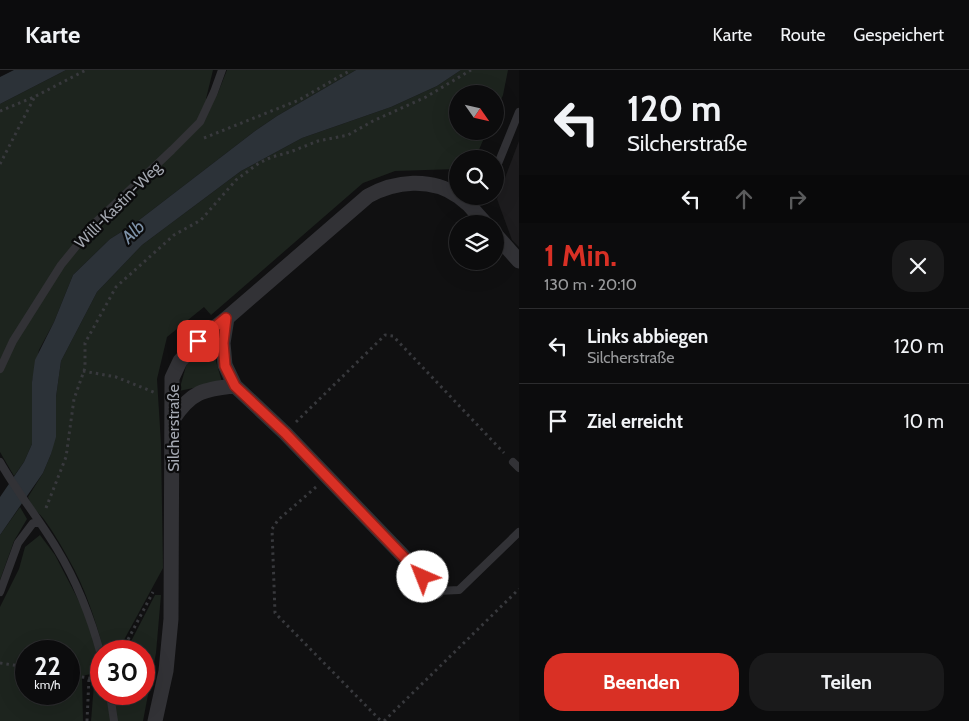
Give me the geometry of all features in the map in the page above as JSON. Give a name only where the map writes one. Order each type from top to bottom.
[{"type":"street","name":"Silcherstraße","points":[[155,721],[166,671],[171,619],[172,378],[180,361],[198,341],[355,205],[368,196],[382,188],[396,184],[425,184],[439,186],[449,190]]},
{"type":"street","points":[[471,205],[479,215]]},
{"type":"street","points":[[504,244],[519,261]]},
{"type":"street","points":[[226,318],[223,343],[224,360],[229,376],[235,386],[328,476],[437,591]]},
{"type":"street","points":[[173,420],[183,404],[192,397],[219,388],[235,386]]},
{"type":"lane","name":"Willi-Kastin-Weg","points":[[0,369],[18,333],[61,264],[96,222],[200,122],[222,70]]},
{"type":"lane","points":[[504,150],[519,112]]},
{"type":"lane","points":[[0,462],[57,548],[72,576],[97,640]]},
{"type":"lane","points":[[513,462],[519,468]]},
{"type":"lane","points":[[0,592],[18,543],[33,523],[40,523]]},
{"type":"lane","points":[[437,591],[459,590],[519,532]]},
{"type":"lane","points":[[112,705],[114,721]]},
{"type":"path","points":[[0,111],[34,97],[86,70]]},
{"type":"path","points":[[199,140],[299,100],[351,70]]},
{"type":"path","points":[[40,523],[66,457],[74,399],[85,368],[86,343],[116,287],[174,235],[201,220],[236,180],[259,163],[318,140],[348,135],[373,121],[426,97],[471,70]]},
{"type":"path","points":[[0,164],[34,97]]},
{"type":"path","points":[[285,433],[385,335],[394,336],[513,462]]},
{"type":"path","points":[[83,371],[116,377],[173,399]]},
{"type":"path","points":[[328,476],[278,520],[272,529],[275,613],[382,721],[519,590]]},
{"type":"path","points":[[128,640],[154,591]]},
{"type":"path","points":[[0,663],[15,665]]},
{"type":"path","points":[[80,677],[89,678],[87,721]]},
{"type":"shaded area","points":[[66,70],[213,70],[206,99],[217,95],[227,70],[356,70],[255,131],[134,224],[110,239],[73,275],[54,322],[39,350],[32,382],[32,444],[24,462],[14,476],[0,452],[0,104]]},
{"type":"shaded area","points":[[461,70],[508,70],[504,90],[504,85],[449,85],[449,140],[483,140],[479,150],[449,150],[449,169],[395,171],[363,183],[211,315],[204,307],[167,337],[157,379],[161,444],[163,568],[124,640],[101,640],[80,580],[53,533],[33,507],[28,497],[43,473],[51,454],[61,361],[97,292],[142,245],[241,171],[302,138],[391,107],[437,86]]},
{"type":"shaded area","points":[[519,141],[519,247],[512,240],[499,205],[504,205],[504,181]]},
{"type":"shaded area","points":[[209,337],[222,382],[179,391],[188,359]]},
{"type":"shaded area","points":[[20,507],[27,519],[14,541],[0,580],[0,535]]},
{"type":"shaded area","points":[[40,535],[55,555],[82,607],[93,640],[90,640],[90,674],[82,676],[83,721],[0,721],[0,607],[19,569],[25,547]]},
{"type":"shaded area","points":[[155,595],[161,595],[155,658],[155,640],[132,640]]},
{"type":"shaded area","points":[[92,705],[146,705],[143,721],[91,721]]},
{"type":"water","points":[[14,70],[66,70],[0,104],[0,77]]},
{"type":"water","name":"Alb","points":[[356,70],[461,70],[437,86],[391,107],[302,138],[241,171],[142,245],[97,292],[61,361],[56,397],[56,437],[51,454],[43,473],[0,535],[0,497],[24,462],[32,444],[32,382],[35,360],[54,322],[73,275],[110,239],[134,224],[255,131]]},
{"type":"route","points":[[198,341],[226,318],[223,355],[225,366],[235,386],[328,476],[423,577]]}]
